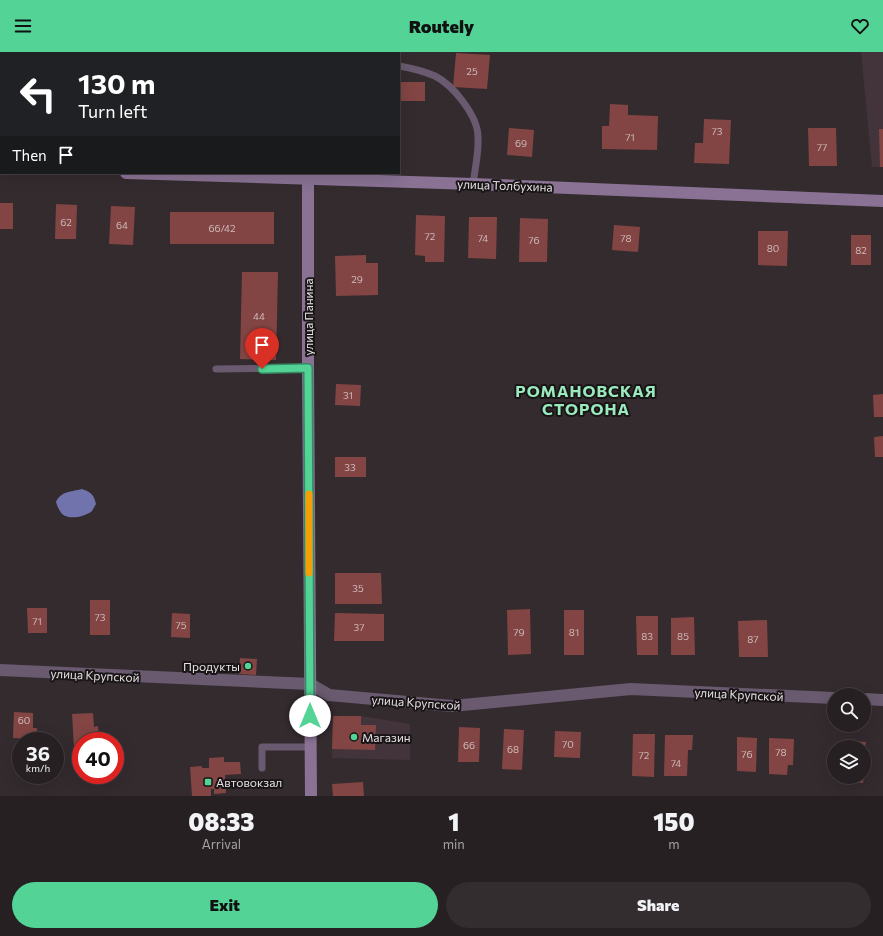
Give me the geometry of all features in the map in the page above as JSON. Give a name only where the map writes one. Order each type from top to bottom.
[{"type":"main road","name":"улица Толбухина","points":[[187,174],[308,176],[883,201]]},
{"type":"main road","name":"улица Панина","points":[[308,176],[311,796]]},
{"type":"street","name":"улица Крупской","points":[[0,670],[310,684],[329,695],[452,706],[631,689],[827,698]]},
{"type":"street","points":[[871,700],[883,700]]},
{"type":"lane","points":[[400,66],[415,69],[436,77],[463,101],[470,111],[475,121],[478,137],[473,184]]},
{"type":"lane","points":[[216,369],[308,368]]},
{"type":"lane","points":[[262,768],[262,747],[310,747]]},
{"type":"shaded area","points":[[861,52],[883,52],[883,167],[872,167]]},
{"type":"shaded area","points":[[333,716],[361,716],[410,724],[410,760],[332,758]]},
{"type":"water","points":[[82,489],[92,494],[94,498],[96,504],[92,511],[88,514],[76,517],[68,517],[62,514],[56,502],[58,498],[67,492]]},
{"type":"building","points":[[456,53],[490,55],[487,89],[453,87]]},
{"type":"building","points":[[400,82],[425,82],[425,101],[400,101]]},
{"type":"building","points":[[610,104],[628,105],[628,115],[658,116],[657,150],[602,149],[602,126],[609,126]]},
{"type":"building","points":[[704,119],[731,120],[729,164],[694,163],[695,143],[703,143]]},
{"type":"building","points":[[509,128],[534,130],[532,157],[507,155]]},
{"type":"building","points":[[808,128],[836,128],[837,166],[809,166]]},
{"type":"building","points":[[879,129],[883,129],[883,167],[880,167]]},
{"type":"building","points":[[0,203],[13,203],[13,229],[0,229]]},
{"type":"building","points":[[56,204],[77,205],[76,239],[55,239]]},
{"type":"building","points":[[111,206],[135,207],[133,245],[109,244]]},
{"type":"building","points":[[170,212],[274,212],[274,244],[170,244]]},
{"type":"building","points":[[416,215],[445,216],[444,262],[425,262],[425,256],[415,255]]},
{"type":"building","points":[[469,217],[497,217],[496,259],[468,258]]},
{"type":"building","points":[[520,218],[548,219],[547,262],[519,262]]},
{"type":"building","points":[[614,225],[640,227],[638,252],[612,250]]},
{"type":"building","points":[[758,231],[788,231],[787,266],[758,265]]},
{"type":"building","points":[[851,235],[871,235],[871,265],[851,265]]},
{"type":"building","points":[[366,255],[366,263],[378,263],[378,295],[336,296],[335,256]]},
{"type":"building","points":[[242,272],[278,272],[276,360],[240,359]]},
{"type":"building","points":[[336,384],[361,385],[360,406],[335,405]]},
{"type":"building","points":[[883,394],[883,417],[874,417],[873,395]]},
{"type":"building","points":[[883,436],[883,457],[875,457],[874,437]]},
{"type":"building","points":[[335,457],[366,457],[366,477],[335,477]]},
{"type":"building","points":[[335,573],[381,573],[382,604],[335,604]]},
{"type":"building","points":[[90,600],[110,600],[110,635],[90,635]]},
{"type":"building","points":[[27,608],[47,608],[47,633],[28,633]]},
{"type":"building","points":[[530,609],[531,654],[508,655],[507,610]]},
{"type":"building","points":[[564,610],[584,610],[584,655],[564,655]]},
{"type":"building","points":[[172,613],[190,614],[190,638],[171,637]]},
{"type":"building","points":[[335,613],[384,614],[384,641],[334,641]]},
{"type":"building","points":[[636,616],[658,616],[658,655],[637,655]]},
{"type":"building","points":[[694,617],[695,655],[671,655],[671,618]]},
{"type":"building","points":[[767,620],[768,657],[739,657],[738,621]]},
{"type":"building","name":"Продукты","points":[[240,658],[257,659],[256,675],[239,674]]},
{"type":"building","points":[[14,712],[33,713],[33,728],[37,728],[37,732],[13,732]]},
{"type":"building","points":[[93,713],[94,727],[98,726],[98,732],[73,732],[72,714]]},
{"type":"building","name":"Магазин","points":[[333,716],[361,716],[361,725],[376,725],[375,750],[332,749]]},
{"type":"building","points":[[459,727],[480,728],[479,762],[458,762]]},
{"type":"building","points":[[504,729],[524,730],[522,770],[502,769]]},
{"type":"building","points":[[555,731],[581,732],[580,758],[554,757]]},
{"type":"building","points":[[633,734],[655,734],[654,777],[632,776]]},
{"type":"building","points":[[665,735],[693,735],[692,750],[688,750],[687,776],[664,776]]},
{"type":"building","points":[[737,737],[757,738],[756,772],[737,771]]},
{"type":"building","points":[[769,738],[794,739],[793,765],[788,765],[787,775],[769,774]]},
{"type":"building","name":"Автовокзал","points":[[224,757],[224,762],[240,762],[241,774],[225,775],[226,793],[214,794],[214,789],[211,789],[211,796],[192,796],[190,767],[202,766],[202,768],[209,768],[209,758]]},
{"type":"building","points":[[363,782],[364,796],[333,796],[332,784]]},
{"type":"slow traffic","points":[[309,494],[309,573]]},
{"type":"place","name":"Продукты","points":[[248,666]]},
{"type":"place","name":"Магазин","points":[[354,737]]},
{"type":"place","name":"Автовокзал","points":[[208,782]]},
{"type":"district","name":"РОМАНОВСКАЯ СТОРОНА","points":[[586,399]]},
{"type":"route","points":[[262,369],[308,368],[310,716]]}]
